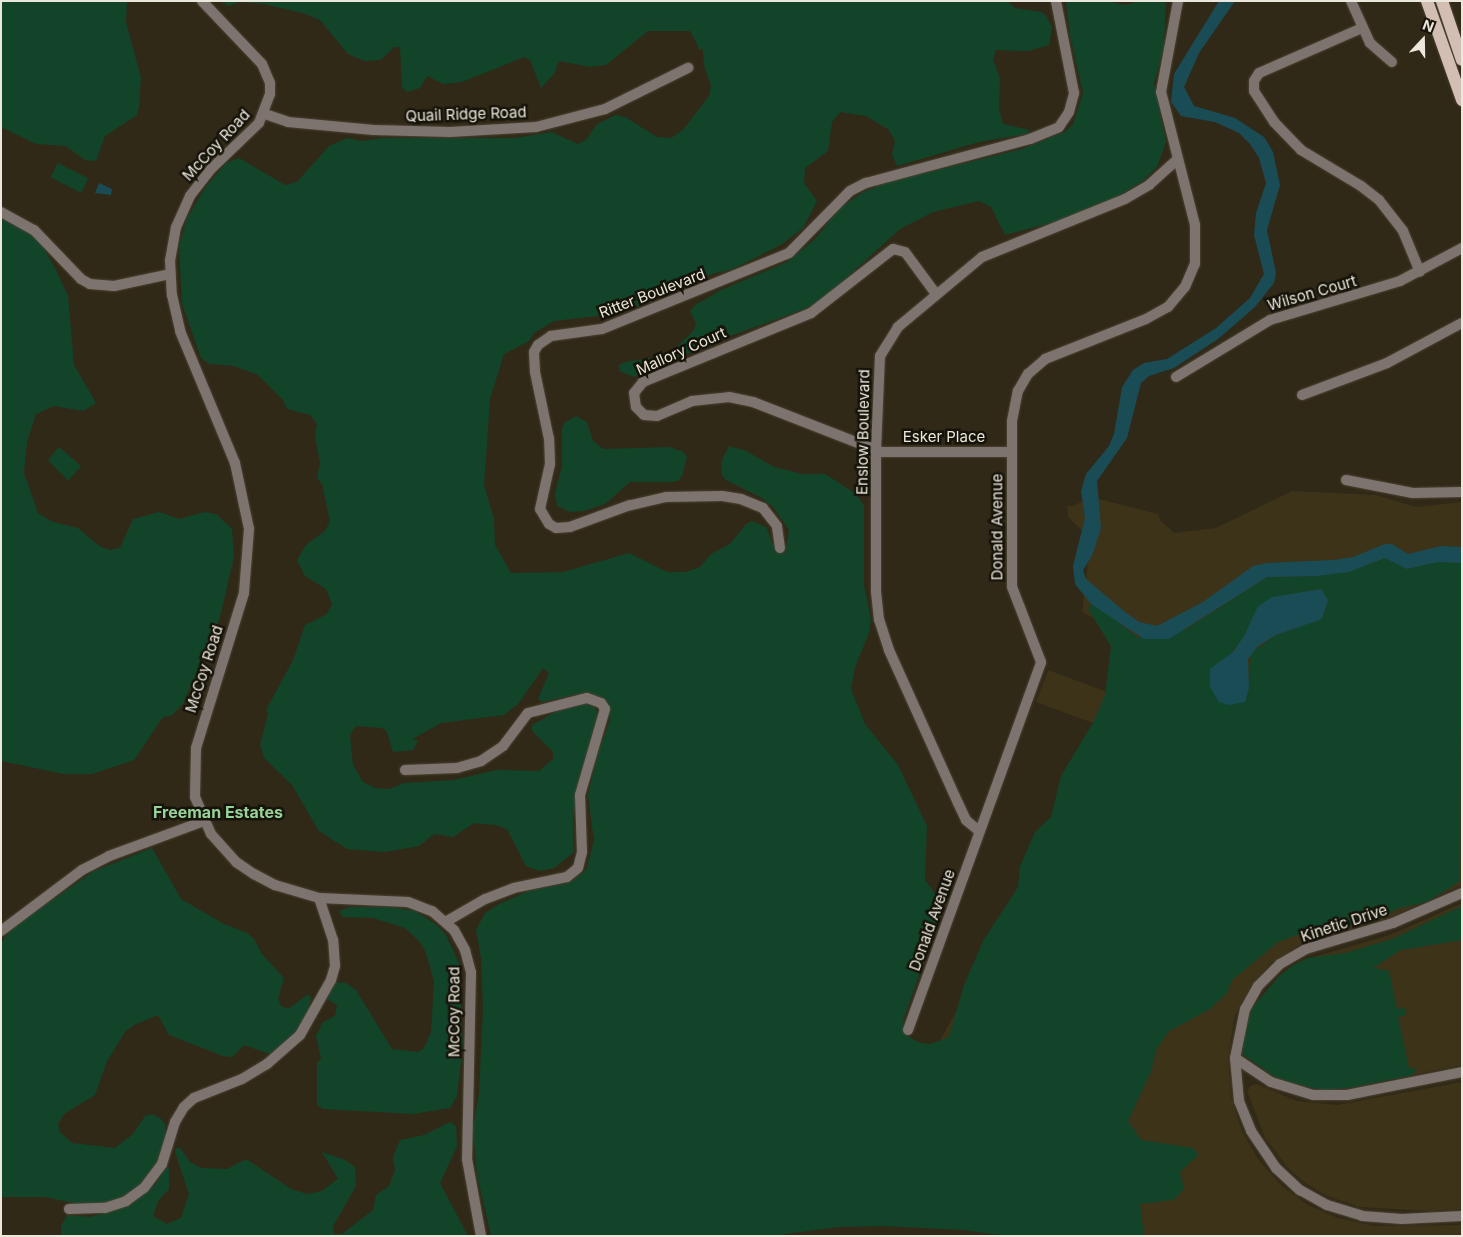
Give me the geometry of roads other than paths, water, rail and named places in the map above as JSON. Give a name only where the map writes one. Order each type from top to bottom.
[{"type":"main road","points":[[1427,1],[1462,100]]},
{"type":"main road","points":[[1442,1],[1462,60]]},
{"type":"street","name":"McCoy Road","points":[[202,1],[262,64],[270,83],[265,114],[211,169],[190,196],[176,227],[170,274],[180,331],[235,463],[249,529],[244,593],[206,708],[194,758],[193,783],[204,821],[222,846],[254,874],[275,885],[319,898],[408,902],[432,911],[447,922],[465,950],[471,972],[466,1144],[471,1192],[480,1233]]},
{"type":"street","name":"Ritter Boulevard","points":[[780,548],[777,526],[763,508],[741,499],[722,496],[666,497],[630,505],[570,527],[556,528],[549,524],[540,509],[550,452],[534,360],[538,345],[551,336],[602,329],[773,261],[798,247],[843,198],[866,183],[1030,139],[1059,127],[1069,112],[1074,93],[1056,1]]},
{"type":"street","points":[[1177,160],[1161,92],[1178,1]]},
{"type":"street","points":[[1350,1],[1362,28],[1376,50],[1392,62]]},
{"type":"street","points":[[1362,28],[1259,72],[1254,80],[1254,91],[1274,122],[1302,150],[1361,186],[1379,200],[1403,231],[1420,272]]},
{"type":"street","name":"Quail Ridge Road","points":[[265,114],[294,123],[374,130],[450,132],[536,127],[605,109],[688,68]]},
{"type":"street","name":"Enslow Boulevard","points":[[979,831],[966,820],[883,634],[876,591],[876,451],[877,372],[883,349],[898,327],[936,294],[992,252],[1125,199],[1149,184],[1177,160]]},
{"type":"street","name":"Donald Avenue","points":[[908,1030],[1041,662],[1012,587],[1014,401],[1022,382],[1036,365],[1055,353],[1158,314],[1184,287],[1195,264],[1198,238],[1177,160]]},
{"type":"street","points":[[1,212],[34,230],[81,279],[90,284],[114,286],[170,274]]},
{"type":"street","name":"Wilson Court","points":[[1176,377],[1276,317],[1346,300],[1420,272],[1462,248]]},
{"type":"street","name":"Mallory Court","points":[[876,451],[762,406],[729,397],[700,398],[650,417],[636,407],[634,393],[639,384],[654,376],[811,313],[893,249],[905,252],[936,294]]},
{"type":"street","points":[[1302,395],[1387,363],[1462,322]]},
{"type":"street","name":"Esker Place","points":[[876,451],[1012,452]]},
{"type":"street","points":[[1346,480],[1413,493],[1462,492]]},
{"type":"street","points":[[406,770],[457,768],[481,761],[504,746],[528,713],[587,698],[601,703],[605,709],[580,795],[582,852],[578,868],[567,876],[514,888],[485,899],[447,922]]},
{"type":"street","points":[[1,931],[82,870],[109,856],[204,821]]},
{"type":"street","name":"Kinetic Drive","points":[[1462,893],[1374,930],[1306,950],[1280,964],[1258,986],[1248,1003],[1238,1032],[1235,1058],[1240,1101],[1251,1131],[1276,1168],[1300,1190],[1327,1205],[1362,1216],[1402,1219],[1462,1216]]},
{"type":"street","points":[[69,1209],[106,1208],[126,1201],[144,1188],[162,1164],[175,1122],[184,1108],[194,1098],[242,1079],[267,1064],[300,1035],[331,980],[335,966],[332,940],[319,898]]},
{"type":"street","points":[[1235,1058],[1271,1082],[1314,1095],[1347,1095],[1462,1072]]},
{"type":"water","points":[[1219,1],[1235,1],[1199,53],[1184,87],[1194,106],[1235,118],[1264,137],[1273,152],[1280,185],[1267,230],[1276,273],[1274,283],[1255,307],[1218,339],[1174,368],[1149,376],[1141,383],[1127,438],[1097,481],[1101,528],[1092,556],[1083,570],[1086,579],[1139,622],[1157,626],[1203,602],[1253,566],[1267,563],[1334,560],[1353,557],[1385,544],[1392,544],[1408,554],[1441,546],[1462,547],[1462,563],[1438,562],[1407,569],[1385,558],[1349,572],[1317,576],[1267,577],[1169,639],[1144,639],[1091,604],[1075,584],[1073,566],[1085,518],[1081,491],[1086,474],[1109,446],[1114,434],[1122,387],[1133,370],[1144,363],[1167,359],[1216,328],[1250,298],[1264,274],[1254,235],[1256,213],[1266,183],[1259,158],[1250,144],[1239,133],[1215,122],[1181,116],[1171,102],[1174,74]]},
{"type":"water","points":[[99,183],[112,189],[111,195],[95,193]]},
{"type":"water","points":[[1321,589],[1328,600],[1322,619],[1276,635],[1258,646],[1248,659],[1249,688],[1245,702],[1229,705],[1219,702],[1210,687],[1210,669],[1233,652],[1244,636],[1258,606],[1272,597]]},
{"type":"district","name":"Freeman Estates","points":[[218,812]]}]
